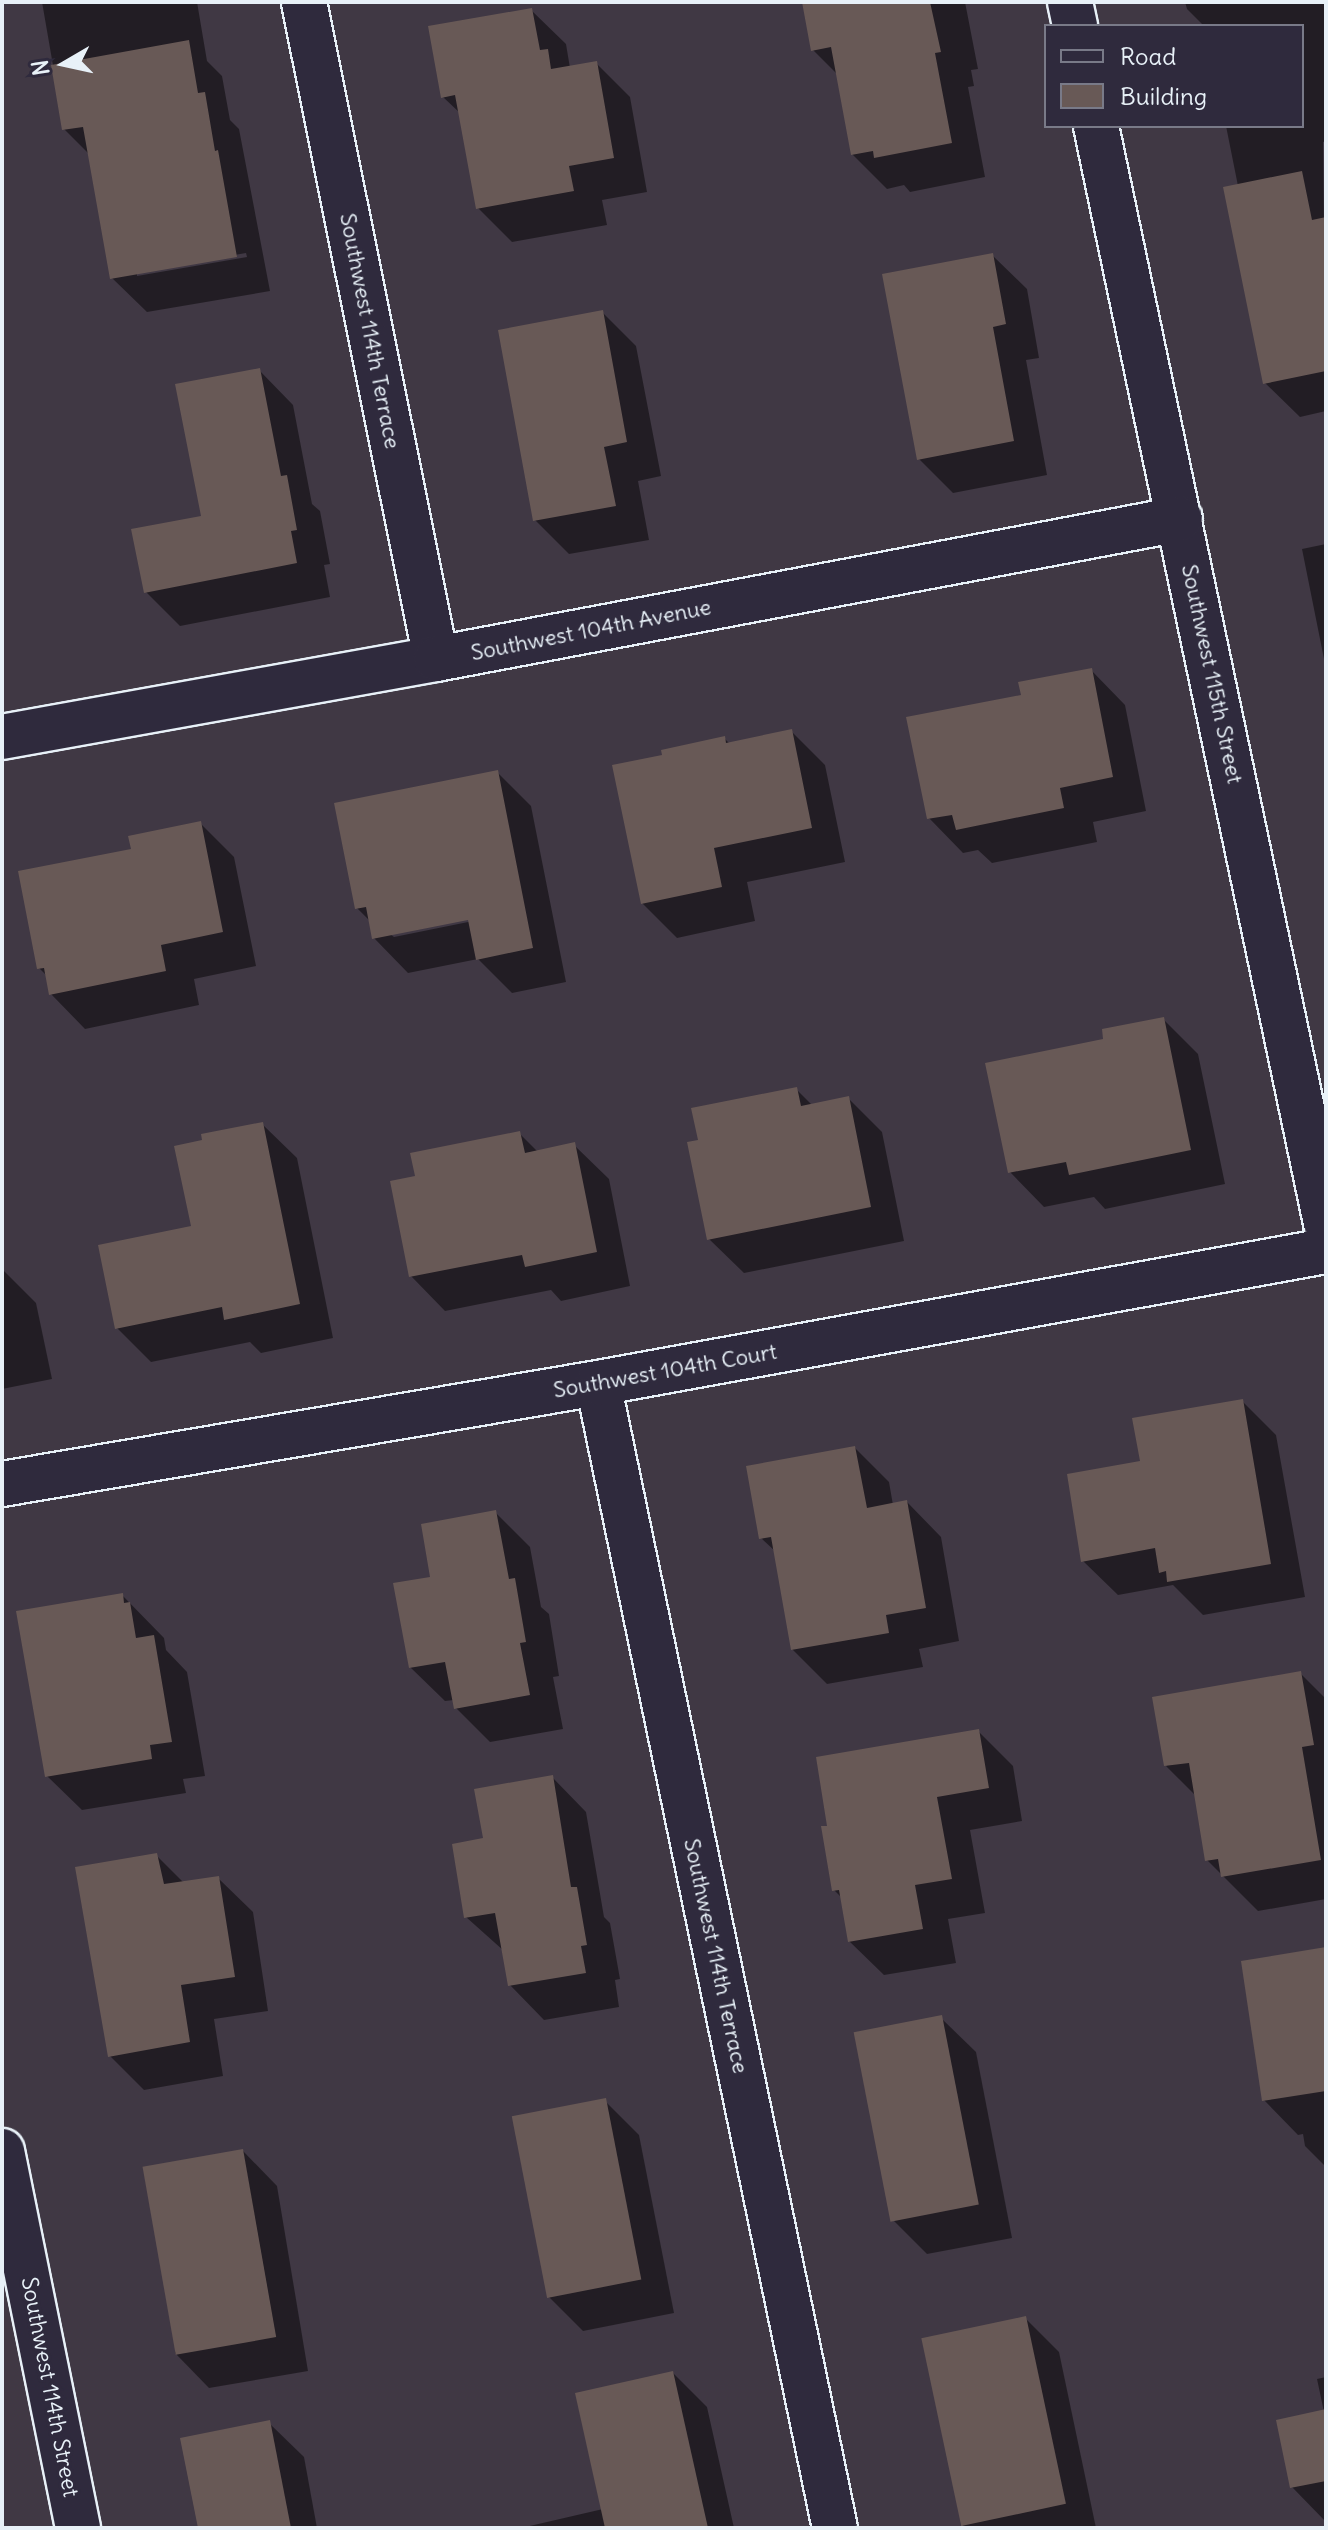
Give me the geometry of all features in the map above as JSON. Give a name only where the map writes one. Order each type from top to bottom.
[{"type":"street","name":"Southwest 114th Terrace","points":[[304,2],[436,659]]},
{"type":"street","points":[[1070,2],[1075,24]]},
{"type":"street","name":"Southwest 115th Street","points":[[1096,128],[1326,1223]]},
{"type":"street","name":"Southwest 104th Avenue","points":[[2,737],[1180,519]]},
{"type":"street","name":"Southwest 104th Court","points":[[2,1484],[598,1383],[1326,1251]]},
{"type":"street","name":"Southwest 114th Terrace","points":[[598,1383],[835,2528]]},
{"type":"street","name":"Southwest 114th Street","points":[[2,2151],[78,2528]]},
{"type":"building","points":[[802,2],[930,2],[941,52],[935,53],[952,143],[874,158],[873,151],[851,155],[831,47],[811,51]]},
{"type":"building","points":[[532,8],[540,50],[548,49],[551,69],[597,61],[614,158],[569,166],[574,191],[476,209],[455,95],[441,98],[428,26]]},
{"type":"building","points":[[189,40],[198,93],[205,92],[215,151],[218,150],[237,257],[110,279],[83,127],[62,130],[51,65]]},
{"type":"building","points":[[1302,171],[1312,220],[1326,217],[1326,371],[1263,384],[1223,187]]},
{"type":"building","points":[[993,253],[1006,324],[993,327],[1014,441],[917,460],[882,274]]},
{"type":"building","points":[[603,310],[627,442],[604,447],[616,506],[533,521],[498,330]]},
{"type":"building","points":[[260,368],[281,476],[287,475],[297,530],[291,531],[297,563],[144,593],[131,529],[201,516],[175,384]]},
{"type":"building","points":[[1092,668],[1113,777],[1060,788],[1064,808],[956,830],[952,815],[927,819],[906,717],[1021,695],[1018,682]]},
{"type":"building","points":[[792,729],[812,828],[714,848],[722,887],[641,904],[612,765],[662,755],[661,750],[725,736],[726,743]]},
{"type":"building","points":[[498,770],[533,948],[476,960],[468,920],[372,939],[366,907],[355,909],[334,803]]},
{"type":"building","points":[[201,821],[223,932],[161,945],[166,971],[49,995],[44,968],[37,969],[18,871],[131,849],[128,836]]},
{"type":"building","points":[[1164,1017],[1191,1150],[1069,1175],[1066,1162],[1008,1173],[985,1063],[1103,1039],[1102,1029]]},
{"type":"building","points":[[797,1087],[801,1106],[849,1096],[871,1207],[707,1240],[687,1142],[698,1140],[691,1108]]},
{"type":"building","points":[[263,1122],[300,1304],[224,1320],[222,1307],[115,1329],[98,1245],[191,1226],[174,1146],[202,1140],[201,1134]]},
{"type":"building","points":[[520,1131],[525,1153],[575,1142],[597,1252],[525,1267],[522,1255],[409,1277],[390,1181],[415,1176],[410,1153]]},
{"type":"building","points":[[1243,1399],[1271,1564],[1167,1582],[1166,1571],[1159,1573],[1155,1548],[1081,1562],[1067,1474],[1140,1461],[1132,1418]]},
{"type":"building","points":[[855,1446],[867,1508],[907,1500],[926,1608],[886,1615],[889,1633],[791,1650],[771,1537],[759,1539],[746,1466]]},
{"type":"building","points":[[496,1510],[509,1579],[515,1578],[526,1642],[520,1643],[530,1695],[454,1709],[445,1662],[409,1668],[393,1583],[430,1577],[421,1524]]},
{"type":"building","points":[[123,1593],[124,1603],[130,1602],[136,1638],[154,1635],[172,1742],[150,1745],[152,1759],[45,1777],[16,1611]]},
{"type":"building","points":[[1301,1671],[1314,1745],[1302,1747],[1321,1860],[1221,1877],[1218,1859],[1205,1861],[1189,1763],[1164,1766],[1152,1697]]},
{"type":"building","points":[[979,1729],[989,1788],[937,1797],[952,1879],[915,1885],[923,1929],[848,1942],[839,1890],[832,1891],[821,1826],[827,1826],[816,1757]]},
{"type":"building","points":[[553,1775],[571,1887],[577,1887],[587,1945],[581,1946],[586,1973],[508,1986],[495,1913],[464,1918],[452,1844],[483,1838],[474,1789]]},
{"type":"building","points":[[157,1853],[164,1884],[219,1876],[235,1977],[181,1985],[190,2042],[108,2057],[75,1867]]},
{"type":"building","points":[[1326,1947],[1326,2091],[1262,2101],[1241,1961]]},
{"type":"building","points":[[942,2015],[979,2204],[890,2222],[854,2032]]},
{"type":"building","points":[[606,2098],[641,2280],[547,2298],[512,2116]]},
{"type":"building","points":[[243,2149],[276,2337],[176,2355],[143,2167]]},
{"type":"building","points":[[1026,2316],[1066,2504],[961,2526],[921,2338]]},
{"type":"building","points":[[673,2371],[708,2528],[605,2528],[575,2393]]},
{"type":"building","points":[[1326,2409],[1326,2481],[1290,2488],[1276,2420]]},
{"type":"building","points":[[270,2420],[291,2528],[198,2528],[180,2438]]}]
